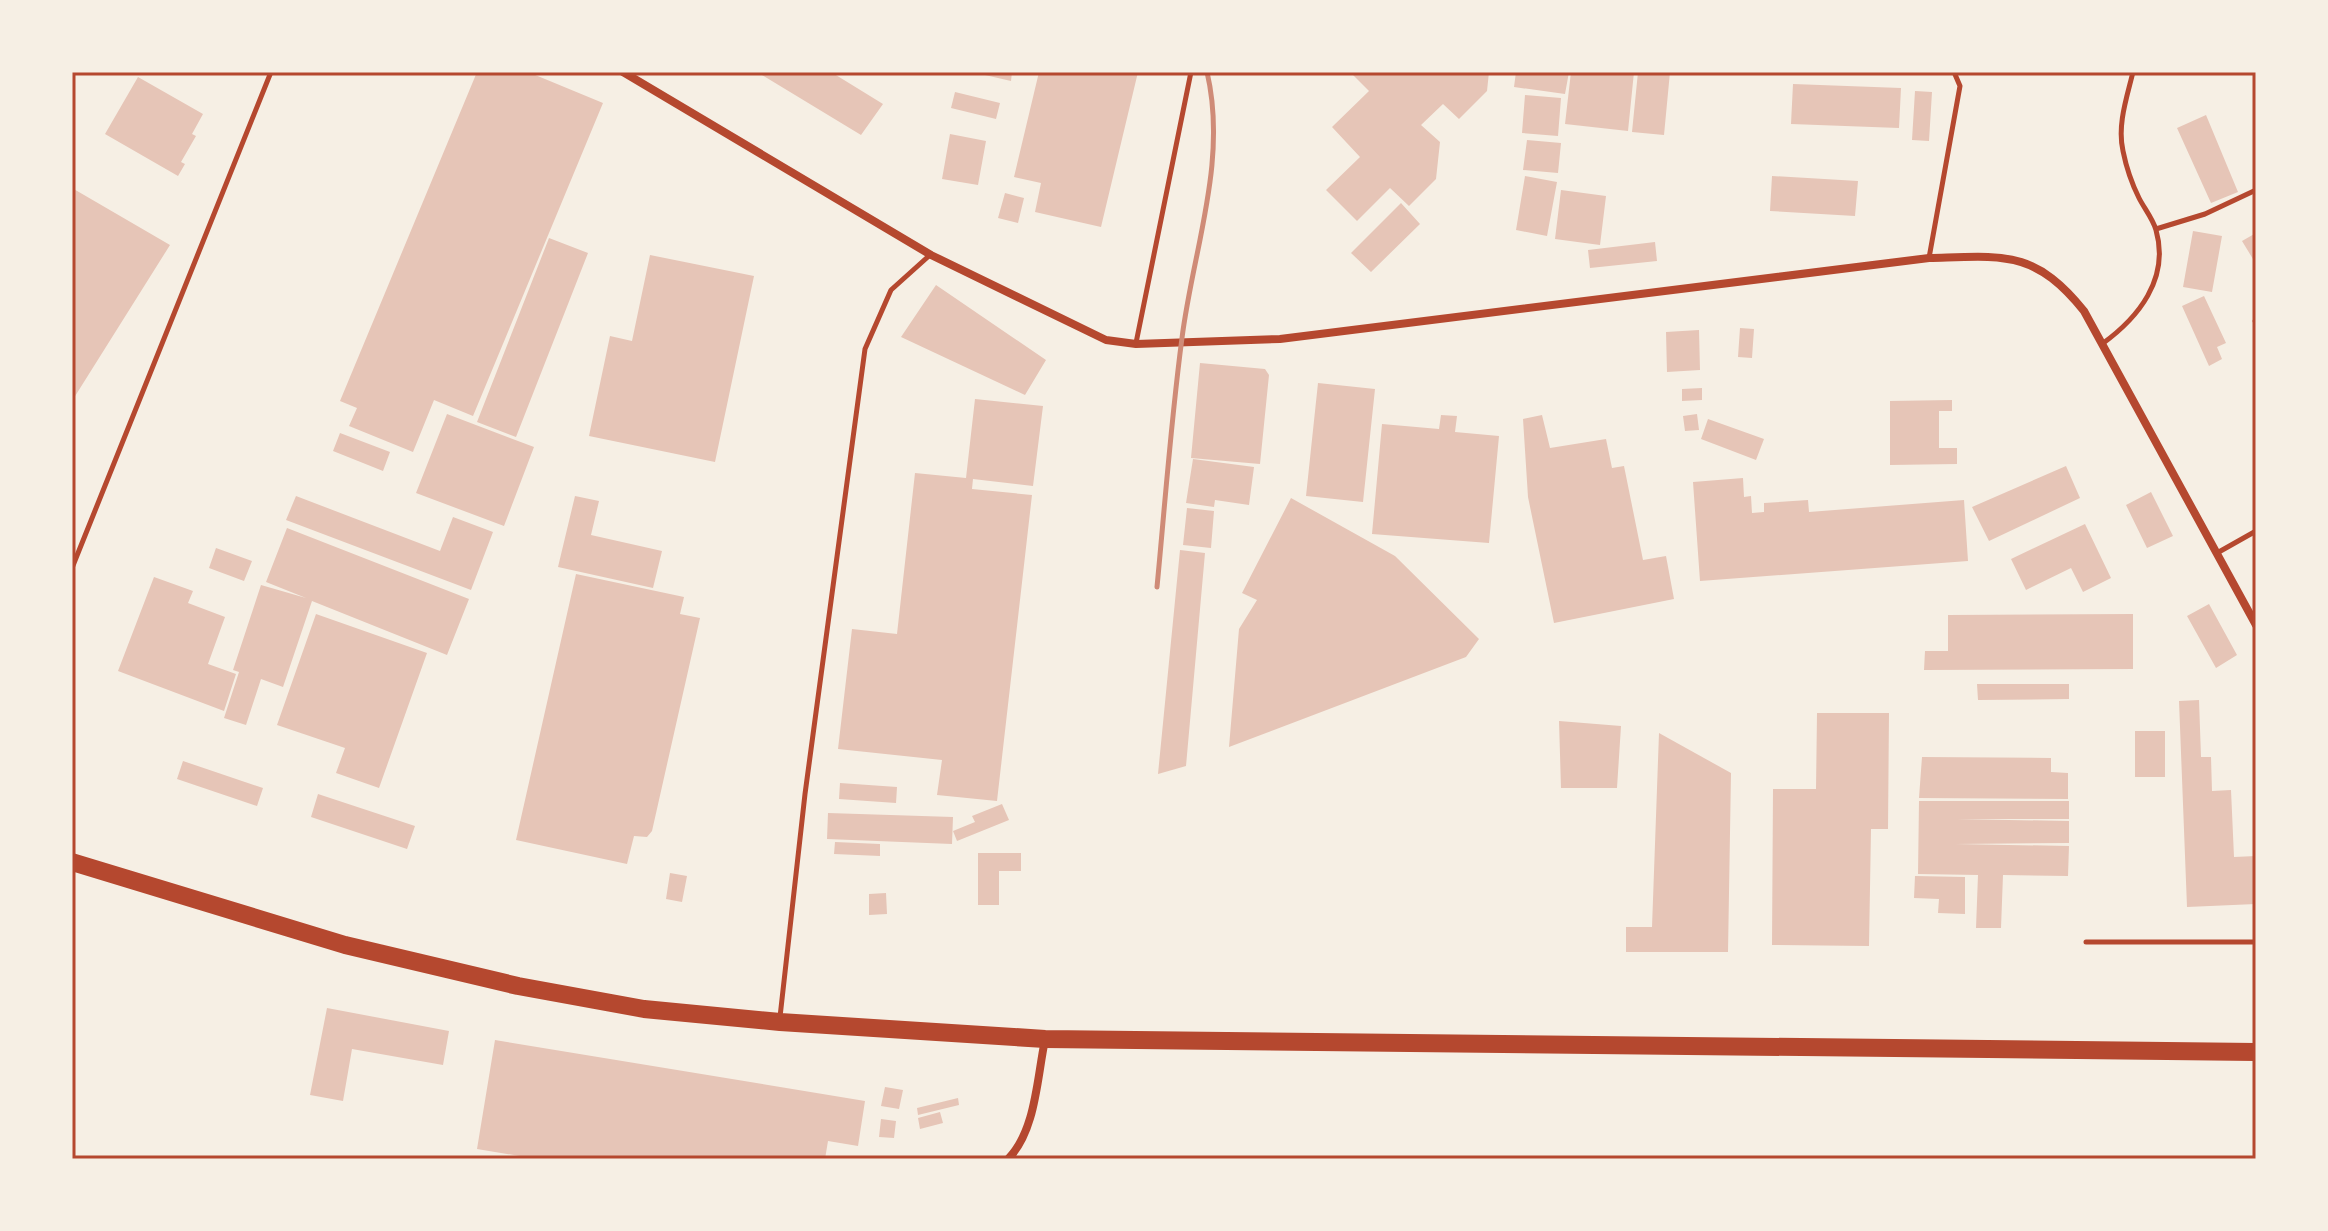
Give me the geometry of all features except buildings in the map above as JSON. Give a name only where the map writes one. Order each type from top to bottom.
[{"type":"main road","points":[[72,862],[345,945],[518,986],[644,1009],[780,1022],[1045,1039],[2256,1052]]},
{"type":"street","points":[[623,72],[931,255],[1106,340],[1136,344],[1280,339],[1929,258],[1996,256],[2036,265],[2063,285],[2084,311],[2256,625]]},
{"type":"street","points":[[1008,1159],[1021,1143],[1027,1127],[1045,1039]]},
{"type":"lane","points":[[72,568],[271,72]]},
{"type":"lane","points":[[1136,344],[1191,72]]},
{"type":"lane","points":[[1929,258],[1960,86],[1954,72]]},
{"type":"lane","points":[[2101,344],[2129,324],[2148,299],[2160,257],[2156,229],[2138,195],[2122,148],[2122,117],[2133,72]]},
{"type":"lane","points":[[2156,229],[2215,210],[2256,190]]},
{"type":"lane","points":[[780,1022],[805,794],[865,349],[891,290],[931,255]]},
{"type":"lane","points":[[2216,553],[2256,531]]},
{"type":"lane","points":[[2086,942],[2256,942]]},
{"type":"railway","points":[[1157,587],[1182,338],[1211,172],[1214,139],[1207,72]]}]
